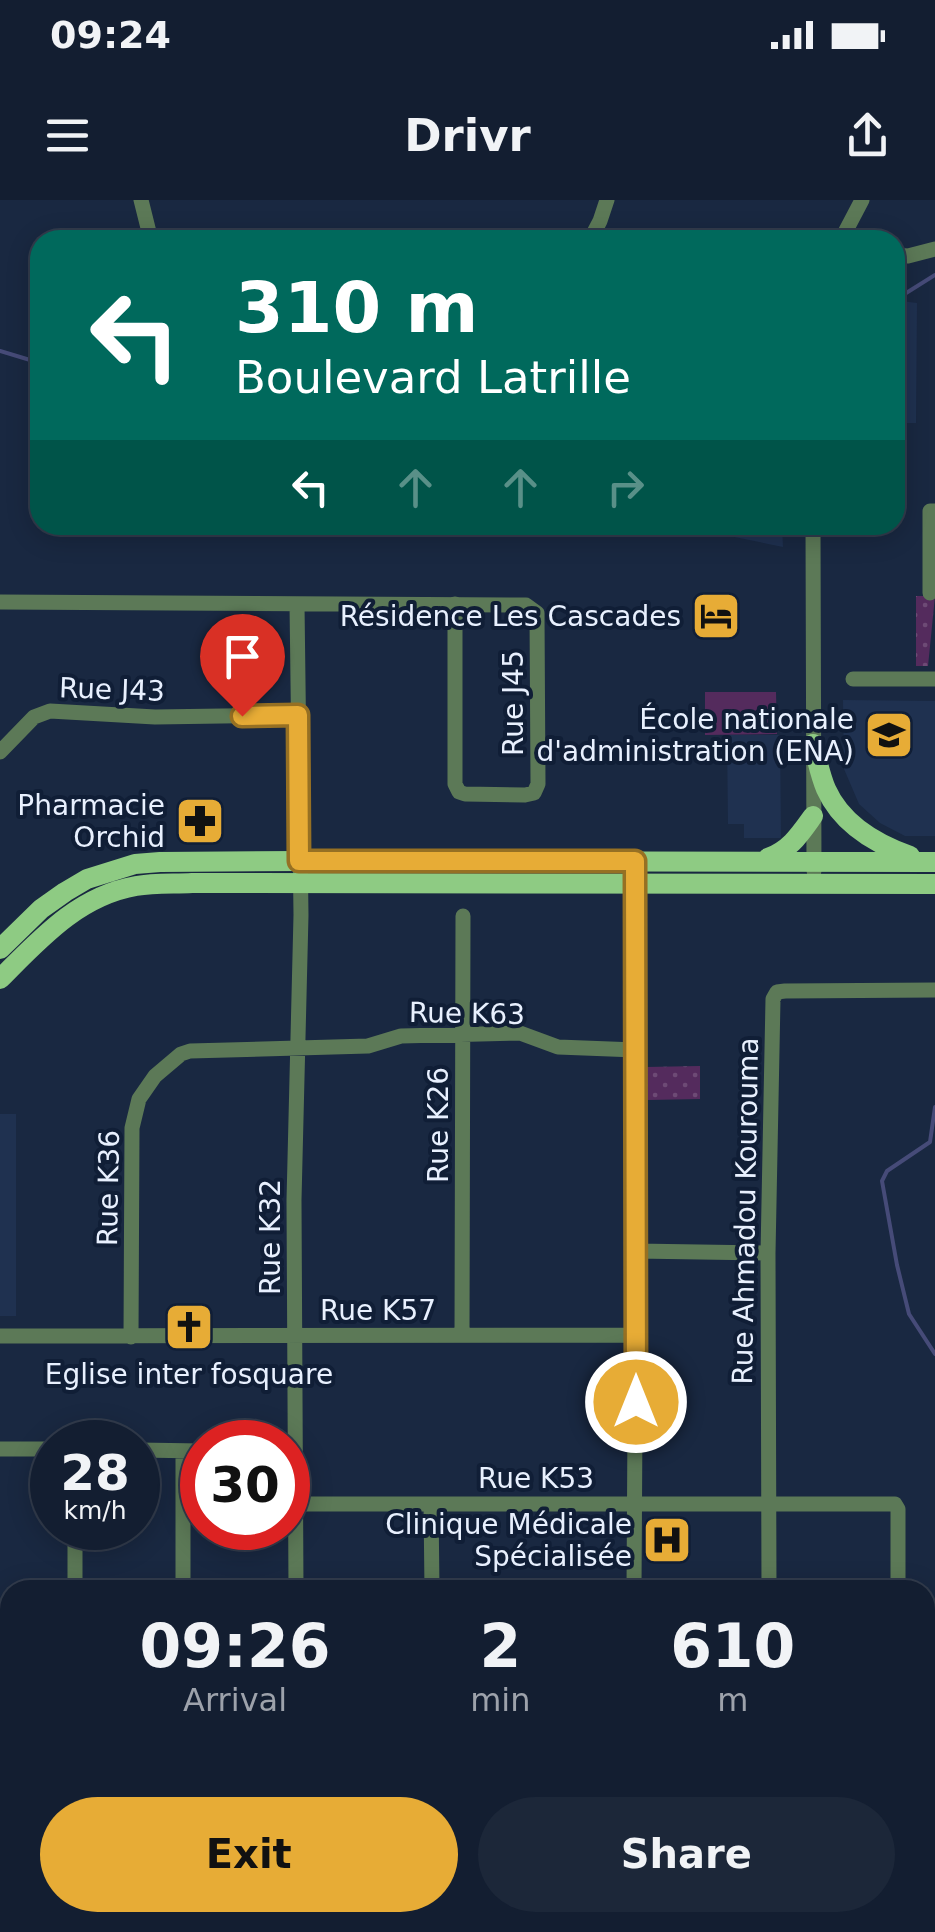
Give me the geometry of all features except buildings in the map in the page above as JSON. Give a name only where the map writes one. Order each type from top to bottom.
[{"type":"main road","points":[[813,744],[825,788],[848,821],[884,846],[931,862]]},
{"type":"main road","points":[[760,861],[788,848],[813,816]]},
{"type":"main road","points":[[0,948],[65,892],[87,879],[135,864],[931,862]]},
{"type":"main road","points":[[0,979],[56,924],[98,897],[138,886],[935,884]]},
{"type":"street","points":[[142,200],[149,230]]},
{"type":"street","points":[[595,230],[606,200]]},
{"type":"street","points":[[846,230],[862,200]]},
{"type":"street","points":[[905,256],[935,249]]},
{"type":"street","points":[[930,593],[932,511]]},
{"type":"street","points":[[813,535],[814,884]]},
{"type":"street","name":"Rue J45","points":[[0,602],[455,604],[526,605],[537,613],[538,784],[534,793],[466,794],[454,784],[455,604]]},
{"type":"street","name":"Rue K32","points":[[293,1420],[300,885],[297,604]]},
{"type":"street","points":[[853,679],[935,679]]},
{"type":"street","name":"Rue J43","points":[[0,752],[34,718],[50,710],[155,716],[298,715]]},
{"type":"street","points":[[634,1580],[635,861]]},
{"type":"street","name":"Rue K26","points":[[462,916],[462,1334]]},
{"type":"street","name":"Rue Ahmadou Kourouma","points":[[769,1580],[768,1253],[774,995],[785,990],[935,990]]},
{"type":"street","name":"Rue K63","points":[[298,1048],[368,1046],[392,1037],[520,1033],[558,1047],[636,1050]]},
{"type":"street","name":"Rue K36","points":[[131,1337],[132,1128],[139,1099],[155,1076],[190,1050],[298,1048]]},
{"type":"street","points":[[636,1250],[768,1253]]},
{"type":"street","name":"Rue K57","points":[[0,1336],[636,1335]]},
{"type":"street","points":[[0,1448],[30,1449]]},
{"type":"street","name":"Rue K53","points":[[310,1504],[894,1504],[898,1509],[898,1580]]},
{"type":"street","points":[[431,1504],[432,1580]]},
{"type":"street","points":[[75,1550],[75,1580]]},
{"type":"street","points":[[183,1550],[183,1580]]},
{"type":"street","name":"Rue K32","points":[[296,1550],[296,1580]]},
{"type":"shaded area","points":[[905,302],[917,303],[916,423],[905,423]]},
{"type":"shaded area","points":[[725,535],[782,535],[783,547]]},
{"type":"shaded area","points":[[916,596],[935,596],[928,666],[916,666]]},
{"type":"shaded area","points":[[705,692],[776,692],[777,734],[705,735]]},
{"type":"shaded area","name":"École nationale d'administration (ENA)","points":[[843,700],[935,701],[935,836],[905,836],[880,823],[859,804],[844,769]]},
{"type":"shaded area","points":[[727,735],[780,735],[781,838],[744,838],[744,824],[728,824]]},
{"type":"shaded area","points":[[700,1066],[700,1099],[647,1100],[646,1067]]},
{"type":"shaded area","points":[[0,1114],[16,1114],[16,1316],[0,1316]]},
{"type":"waterway","points":[[905,294],[935,275]]},
{"type":"waterway","points":[[0,351],[30,360]]},
{"type":"waterway","points":[[935,1107],[930,1142],[887,1171],[882,1181],[909,1314],[935,1354]]},
{"type":"place","name":"Résidence Les Cascades","points":[[716,616]]},
{"type":"place","name":"École nationale d'administration (ENA)","points":[[889,735]]},
{"type":"place","name":"Pharmacie Orchid","points":[[200,821]]},
{"type":"place","name":"Eglise inter fosquare","points":[[189,1327]]},
{"type":"place","name":"Clinique Médicale Spécialisée","points":[[667,1540]]},
{"type":"route","points":[[242,716],[298,715],[299,861],[635,861],[636,1402]]}]
